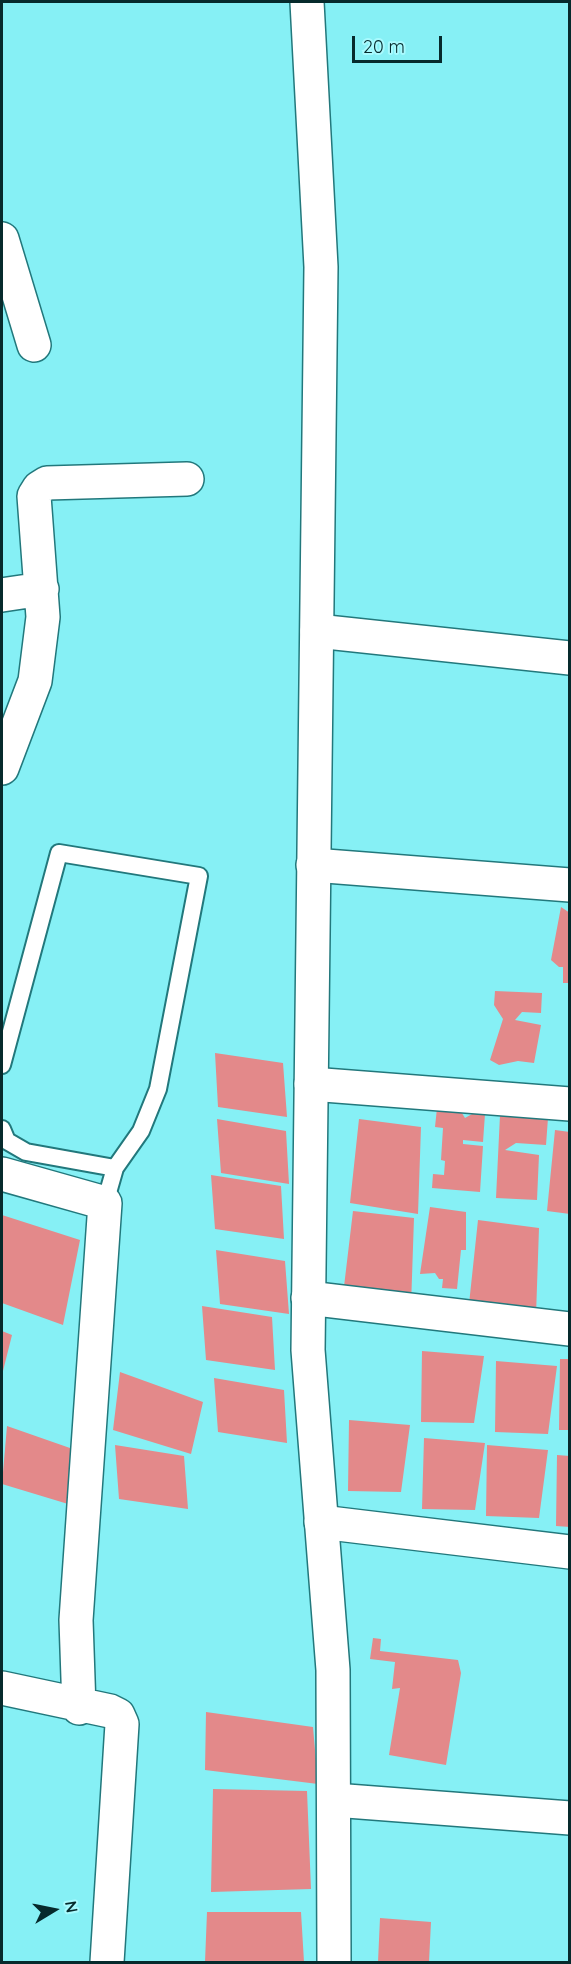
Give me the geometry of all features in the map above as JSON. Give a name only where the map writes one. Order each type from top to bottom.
[{"type":"street","points":[[307,2],[321,267],[308,1350],[333,1670],[334,1962]]},
{"type":"street","points":[[2,239],[34,345]]},
{"type":"street","points":[[2,768],[36,681],[44,617],[34,496],[39,488],[47,483],[188,479]]},
{"type":"street","points":[[2,595],[42,589]]},
{"type":"street","points":[[317,631],[570,658]]},
{"type":"street","points":[[314,865],[570,885]]},
{"type":"street","points":[[311,1084],[570,1104]]},
{"type":"street","points":[[2,1174],[105,1203],[76,1620],[79,1708]]},
{"type":"street","points":[[308,1298],[570,1329]]},
{"type":"street","points":[[321,1522],[570,1552]]},
{"type":"street","points":[[2,1688],[110,1711],[118,1715],[122,1724],[107,1962]]},
{"type":"street","points":[[334,1800],[570,1818]]},
{"type":"lane","points":[[2,1065],[59,853],[199,876],[158,1089],[141,1131],[115,1168],[105,1203]]},
{"type":"lane","points":[[2,1129],[7,1140],[26,1152],[115,1168]]},
{"type":"building","points":[[561,907],[570,913],[570,983],[563,983],[563,967],[559,967],[551,960]]},
{"type":"building","points":[[495,991],[542,993],[541,1013],[522,1012],[515,1020],[541,1025],[534,1063],[518,1061],[499,1065],[490,1060],[503,1019],[494,1005]]},
{"type":"building","points":[[215,1053],[283,1063],[287,1117],[218,1107]]},
{"type":"building","points":[[437,1108],[460,1110],[465,1118],[472,1114],[485,1114],[483,1142],[463,1140],[463,1144],[483,1146],[480,1192],[432,1188],[433,1174],[444,1175],[445,1161],[441,1160],[443,1128],[435,1127]]},
{"type":"building","points":[[500,1115],[548,1118],[546,1145],[516,1143],[505,1150],[539,1155],[537,1200],[496,1198]]},
{"type":"building","points":[[217,1119],[286,1131],[289,1184],[221,1173]]},
{"type":"building","points":[[359,1119],[421,1127],[418,1214],[350,1203]]},
{"type":"building","points":[[555,1130],[570,1132],[570,1214],[547,1211]]},
{"type":"building","points":[[211,1175],[281,1186],[284,1239],[215,1229]]},
{"type":"building","points":[[430,1207],[466,1212],[466,1250],[461,1250],[457,1289],[442,1288],[443,1279],[439,1279],[435,1273],[420,1274]]},
{"type":"building","points":[[353,1211],[414,1218],[411,1306],[343,1295]]},
{"type":"building","points":[[2,1215],[80,1240],[63,1325],[2,1303]]},
{"type":"building","points":[[478,1220],[539,1228],[536,1315],[469,1304]]},
{"type":"building","points":[[216,1250],[285,1261],[289,1314],[220,1304]]},
{"type":"building","points":[[202,1306],[272,1317],[275,1370],[206,1360]]},
{"type":"building","points":[[2,1331],[12,1335],[2,1375]]},
{"type":"building","points":[[422,1351],[484,1356],[474,1423],[421,1422]]},
{"type":"building","points":[[560,1359],[570,1359],[570,1430],[559,1430]]},
{"type":"building","points":[[496,1361],[557,1366],[548,1434],[495,1432]]},
{"type":"building","points":[[120,1372],[203,1402],[191,1454],[113,1430]]},
{"type":"building","points":[[214,1378],[284,1390],[287,1443],[218,1432]]},
{"type":"building","points":[[349,1420],[410,1425],[401,1492],[348,1491]]},
{"type":"building","points":[[7,1426],[90,1455],[78,1507],[2,1484]]},
{"type":"building","points":[[424,1438],[485,1443],[475,1510],[422,1509]]},
{"type":"building","points":[[115,1445],[184,1456],[188,1509],[119,1499]]},
{"type":"building","points":[[487,1445],[548,1450],[539,1518],[486,1516]]},
{"type":"building","points":[[557,1455],[570,1456],[570,1527],[556,1526]]},
{"type":"building","points":[[373,1638],[381,1639],[380,1651],[458,1660],[461,1673],[446,1765],[389,1755],[400,1688],[392,1689],[395,1662],[370,1659]]},
{"type":"building","points":[[206,1712],[313,1727],[318,1784],[205,1770]]},
{"type":"building","points":[[213,1789],[307,1791],[311,1889],[211,1892]]},
{"type":"building","points":[[207,1912],[301,1912],[304,1962],[205,1962]]},
{"type":"building","points":[[380,1918],[431,1922],[429,1962],[378,1962]]}]
